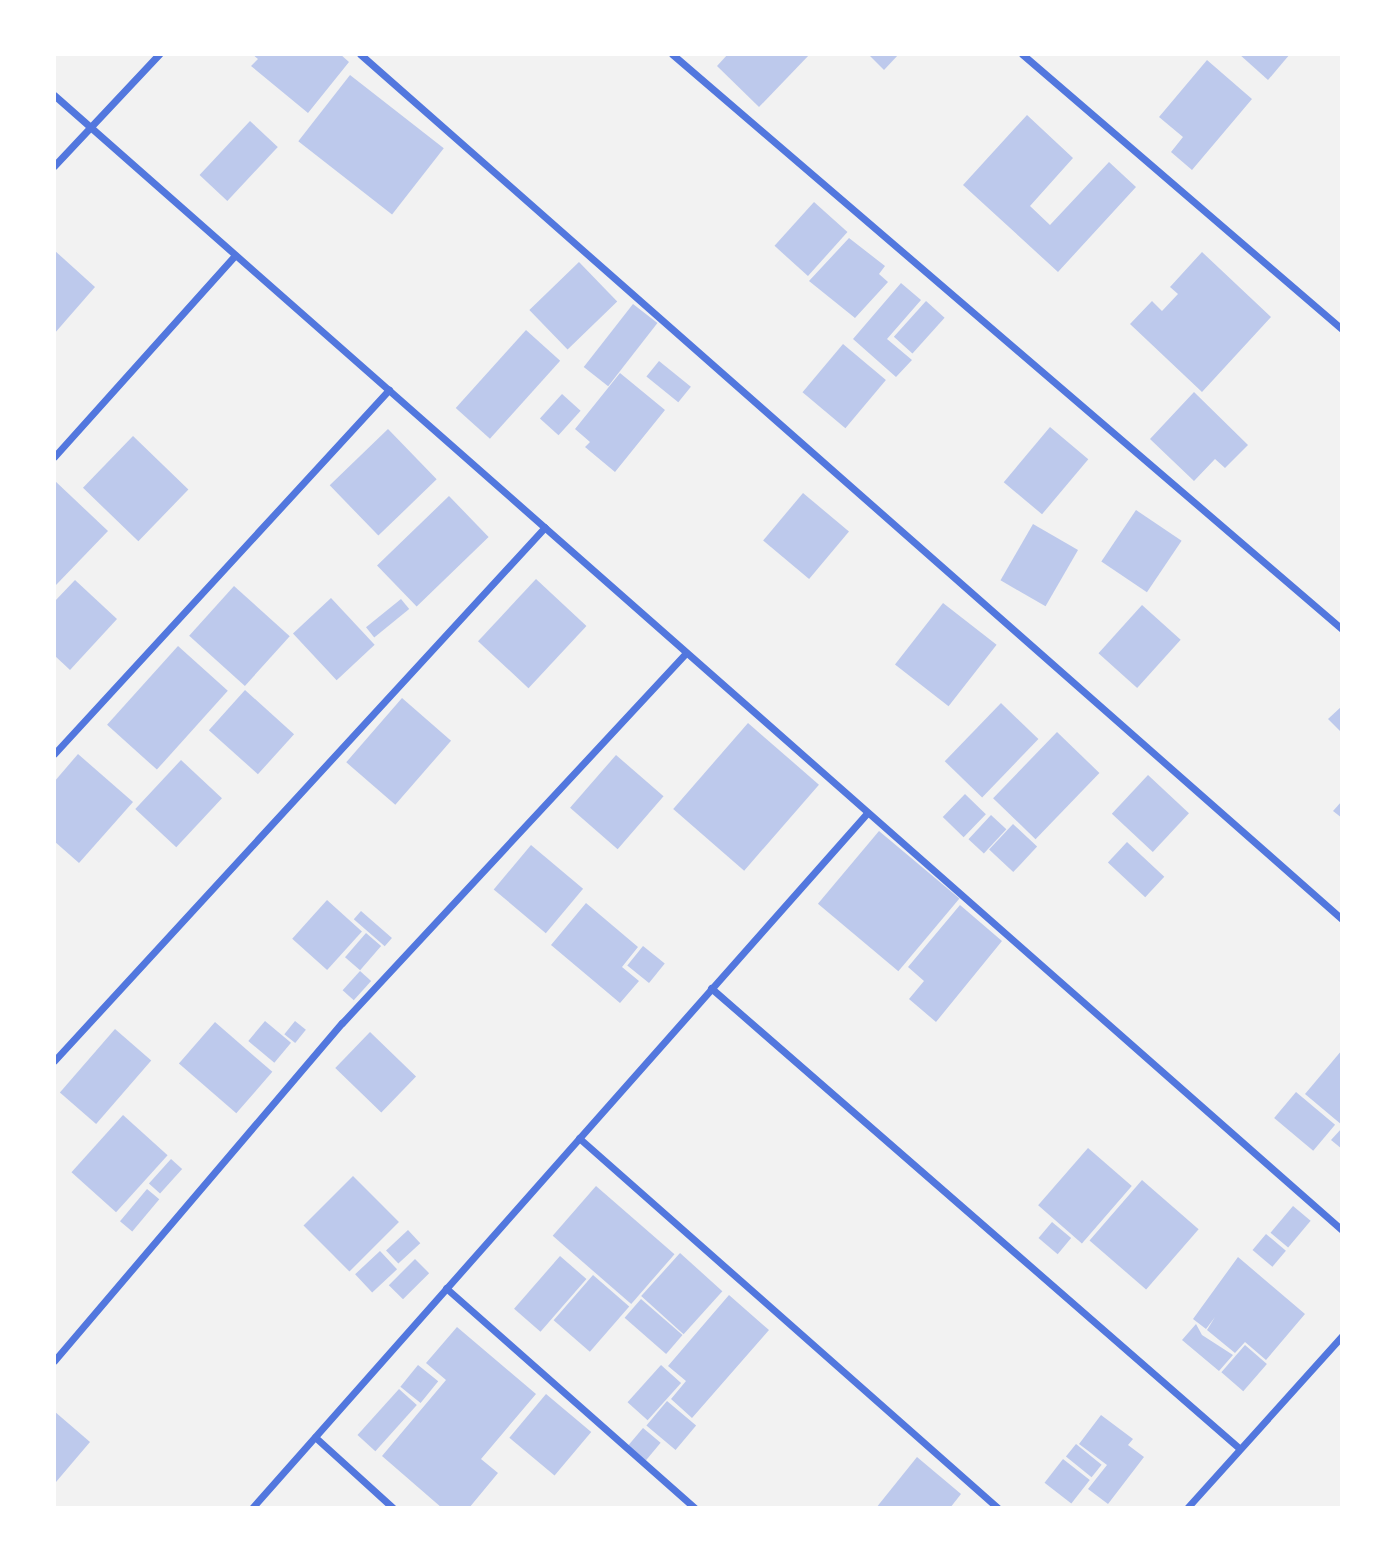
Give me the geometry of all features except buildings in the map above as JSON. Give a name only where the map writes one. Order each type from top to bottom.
[{"type":"street","points":[[54,166],[159,54]]},
{"type":"street","points":[[360,54],[1342,919]]},
{"type":"street","points":[[672,54],[1342,629]]},
{"type":"street","points":[[1021,54],[1342,329]]},
{"type":"street","points":[[54,95],[1342,1230]]},
{"type":"street","points":[[54,457],[235,255]]},
{"type":"street","points":[[54,754],[388,390]]},
{"type":"street","points":[[54,1061],[545,527]]},
{"type":"street","points":[[54,1361],[342,1023],[686,653]]},
{"type":"street","points":[[252,1508],[867,813]]},
{"type":"street","points":[[711,988],[1239,1448]]},
{"type":"street","points":[[579,1138],[998,1508]]},
{"type":"street","points":[[446,1288],[695,1508]]},
{"type":"street","points":[[1187,1508],[1342,1336]]},
{"type":"street","points":[[315,1437],[393,1508]]}]
